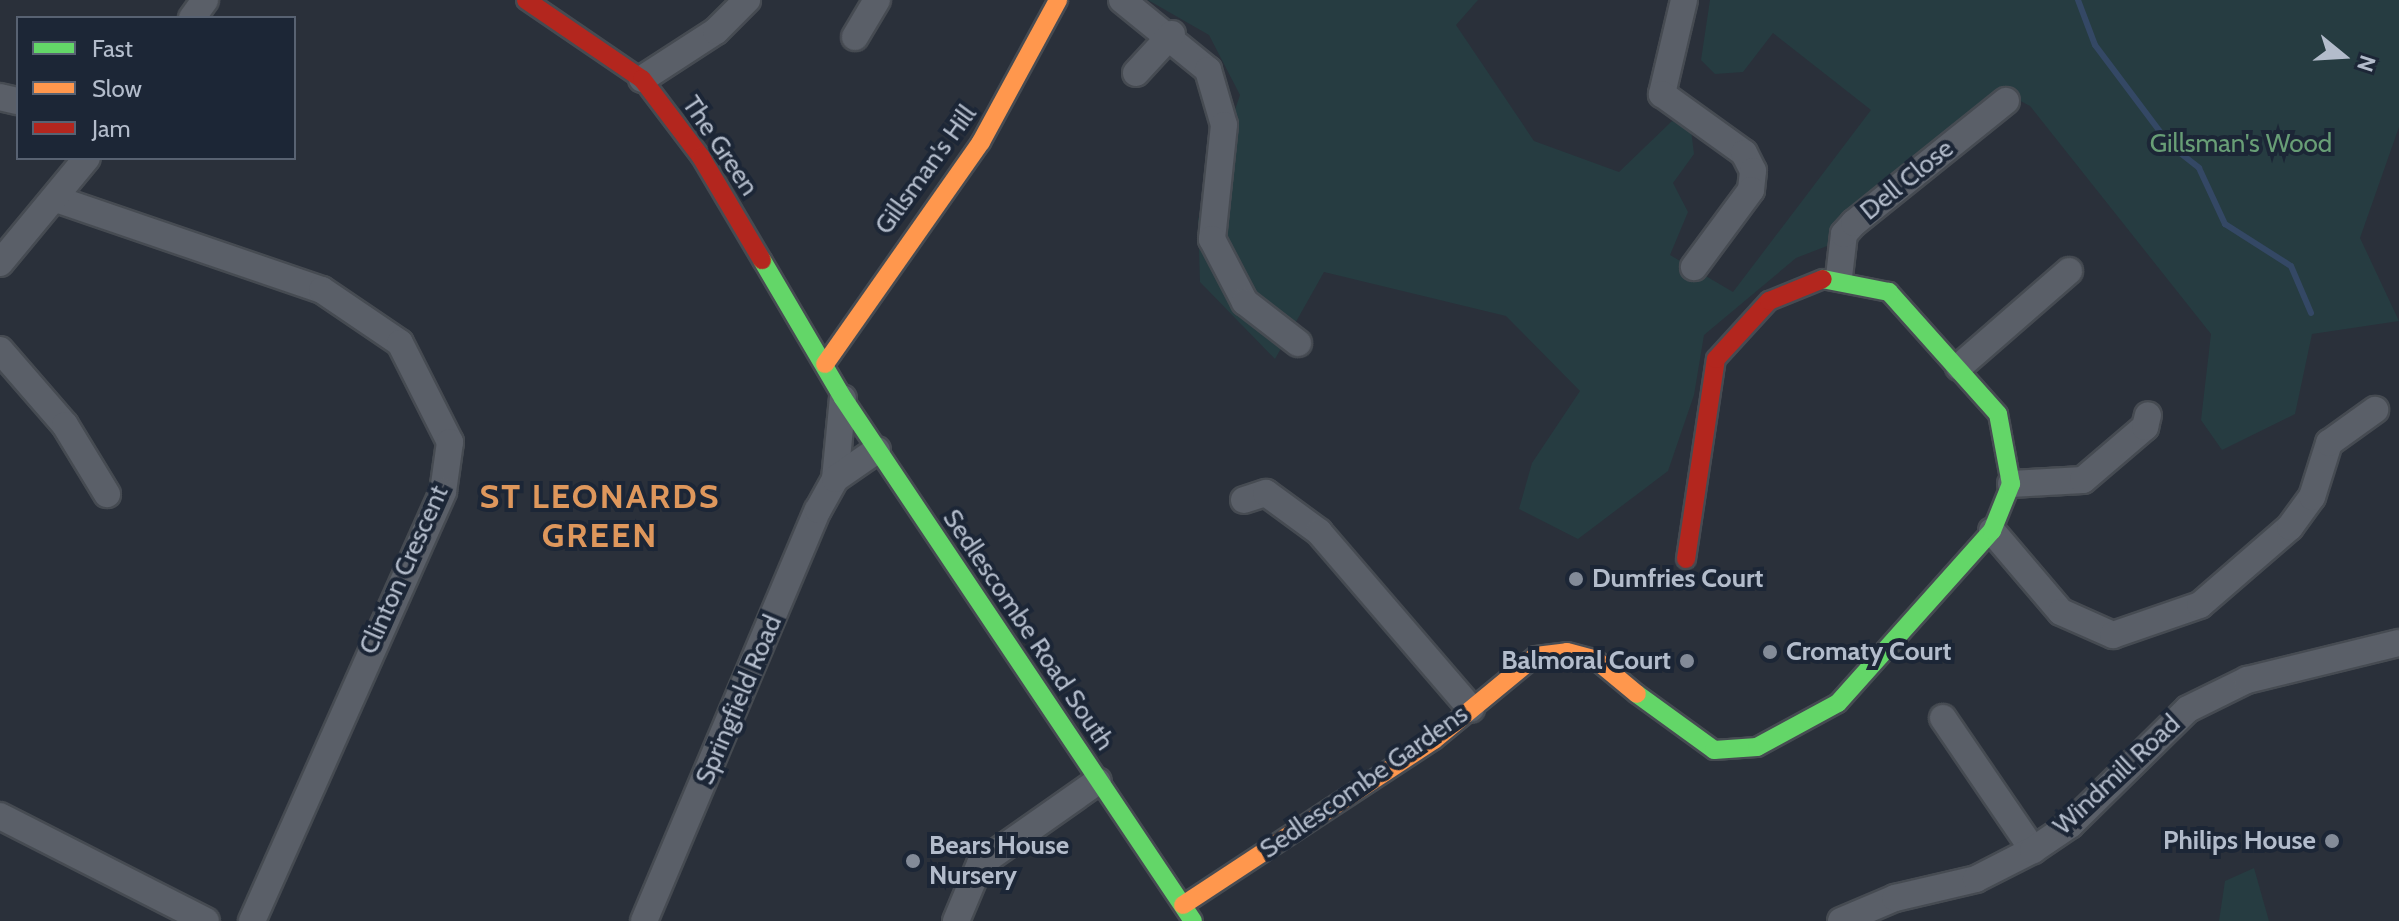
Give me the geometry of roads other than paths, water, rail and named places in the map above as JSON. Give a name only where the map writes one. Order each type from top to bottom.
[{"type":"street","name":"The Green","points":[[526,0],[642,79],[701,157],[825,364]]},
{"type":"street","points":[[642,79],[716,31],[747,0]]},
{"type":"street","points":[[855,37],[877,0]]},
{"type":"street","name":"Gillsman's Hill","points":[[825,364],[981,142],[1058,0]]},
{"type":"street","points":[[1122,0],[1172,34],[1208,70],[1220,97],[1224,125],[1212,239],[1223,272],[1245,302],[1298,343]]},
{"type":"street","points":[[1684,0],[1662,94],[1744,153],[1753,171],[1751,190],[1694,267]]},
{"type":"street","points":[[1136,73],[1172,34]]},
{"type":"street","name":"Dell Close","points":[[1839,277],[1844,234],[1854,223],[2006,101]]},
{"type":"street","points":[[0,263],[85,160]]},
{"type":"street","name":"Clinton Crescent","points":[[56,199],[322,290],[400,343],[450,442],[443,492],[252,921]]},
{"type":"street","points":[[1959,367],[2069,271]]},
{"type":"street","points":[[1686,559],[1716,359],[1769,301],[1806,282],[1839,277],[1899,299],[1998,414],[2011,484],[2083,480],[2145,427],[2148,415]]},
{"type":"street","points":[[0,350],[92,465],[107,494]]},
{"type":"street","name":"Sedlescombe Road South","points":[[825,364],[877,450],[1188,913]]},
{"type":"street","name":"Springfield Road","points":[[644,921],[835,479],[843,398]]},
{"type":"street","points":[[1992,531],[2061,612],[2113,635],[2200,605],[2290,527],[2312,497],[2329,443],[2375,410]]},
{"type":"street","points":[[835,479],[877,450]]},
{"type":"street","points":[[77,487],[92,465]]},
{"type":"street","name":"Sedlescombe Gardens","points":[[1188,913],[1471,709],[1508,673],[1536,656],[1567,652],[1605,666],[1696,743],[1714,750],[1757,747],[1852,692],[1992,531],[2011,484]]},
{"type":"street","points":[[1244,500],[1266,493],[1319,532],[1471,709]]},
{"type":"street","name":"Windmill Road","points":[[1841,921],[1895,898],[1976,879],[2033,850],[2070,825],[2188,709],[2247,680],[2399,643]]},
{"type":"street","points":[[1943,718],[2033,850]]},
{"type":"street","points":[[956,921],[980,864],[1098,781]]},
{"type":"street","points":[[0,816],[206,921]]},
{"type":"waterway","points":[[2078,0],[2095,45],[2170,145],[2199,168],[2225,224],[2291,266],[2311,313]]},
{"type":"place","name":"Dumfries Court","points":[[1576,579]]},
{"type":"place","name":"Cromaty Court","points":[[1770,652]]},
{"type":"place","name":"Balmoral Court","points":[[1687,661]]},
{"type":"place","name":"Philips House","points":[[2332,841]]},
{"type":"place","name":"Bears House Nursery","points":[[913,861]]},
{"type":"district","name":"ST LEONARDS GREEN","points":[[600,516]]},
{"type":"park label","name":"Gillsman's Wood","points":[[2241,144]]}]
